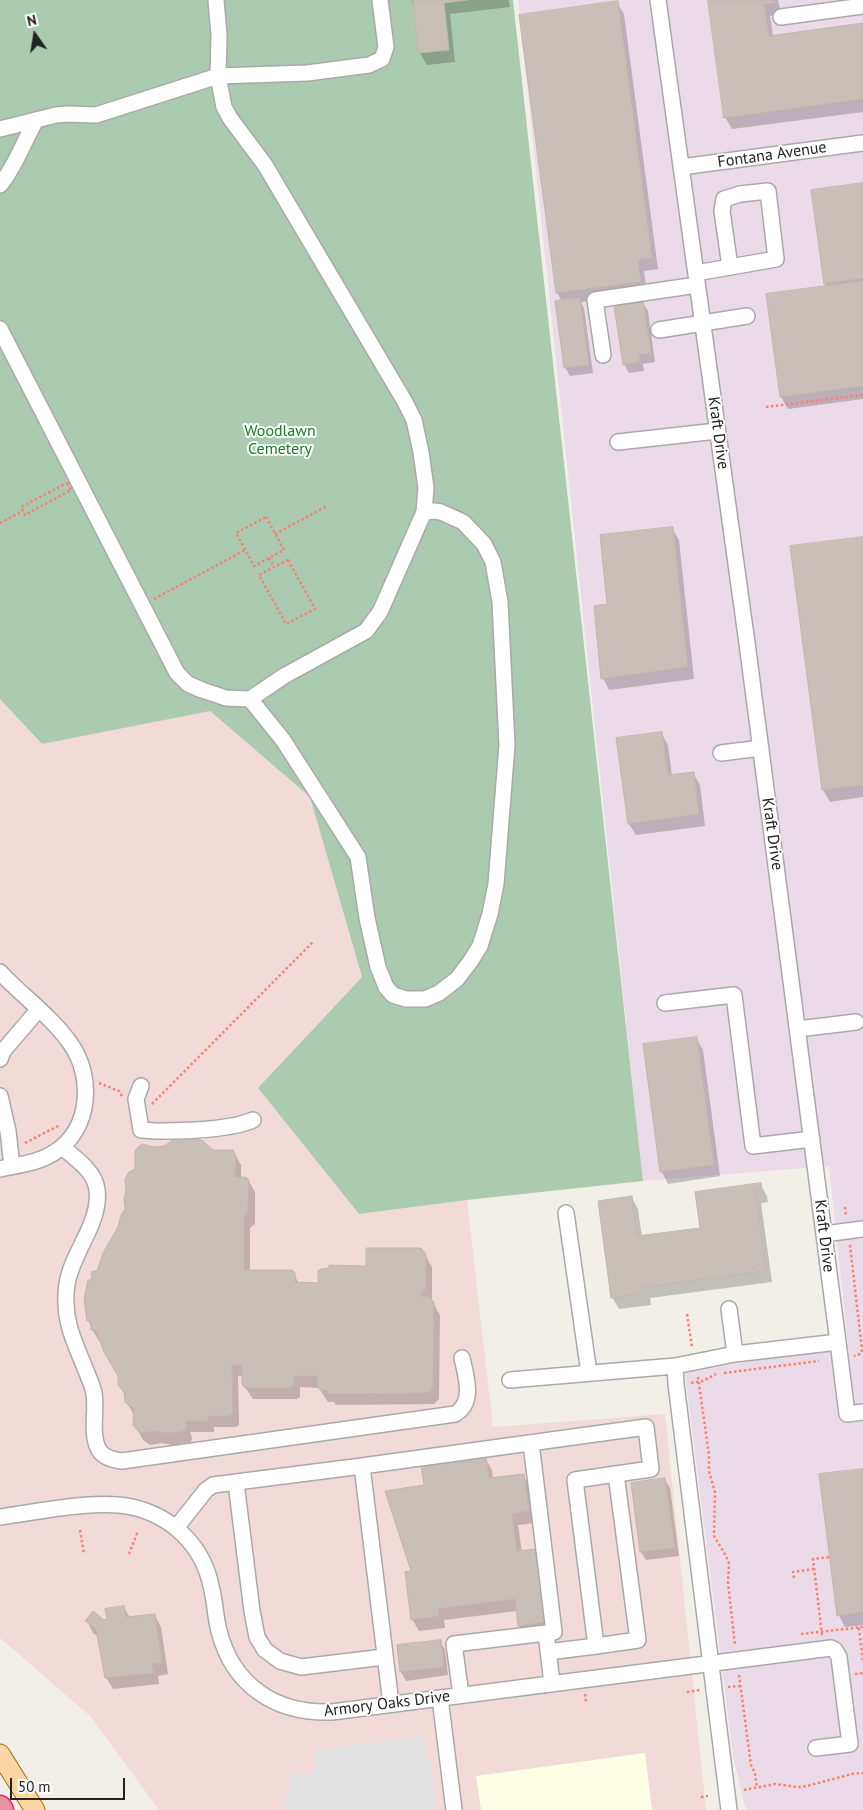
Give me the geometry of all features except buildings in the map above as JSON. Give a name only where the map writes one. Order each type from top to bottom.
[{"type":"main road","points":[[0,1754],[35,1810]]},
{"type":"street","points":[[0,329],[141,606],[177,673],[188,684],[226,698],[250,699],[284,676],[366,631],[380,612],[424,512],[426,488],[414,420],[269,172],[224,107],[218,76],[219,35],[216,0]]},
{"type":"street","points":[[0,129],[66,114],[96,115],[218,76],[307,73],[360,67],[378,62],[383,57],[386,47],[380,0]]},
{"type":"street","name":"Kraft Drive","points":[[658,0],[761,748],[848,1414],[863,1412]]},
{"type":"street","points":[[782,17],[863,6]]},
{"type":"street","points":[[0,186],[36,120]]},
{"type":"street","name":"Fontana Avenue","points":[[681,167],[863,143]]},
{"type":"street","points":[[603,355],[595,300],[697,279],[730,267],[776,259],[768,192],[740,194],[724,199],[722,211],[730,267]]},
{"type":"street","points":[[659,330],[747,316]]},
{"type":"street","points":[[618,442],[717,431]]},
{"type":"street","points":[[250,699],[283,740],[354,848],[358,857],[374,948],[380,974],[386,987],[393,995],[406,999],[425,999],[440,993],[457,979],[470,962],[480,946],[490,914],[497,878],[507,745],[500,602],[493,562],[484,544],[463,522],[441,512],[424,512]]},
{"type":"street","points":[[721,753],[761,748]]},
{"type":"street","points":[[0,972],[73,1047],[85,1076],[86,1094],[82,1115],[73,1134],[62,1147],[42,1158],[6,1167],[8,1131],[0,1096]]},
{"type":"street","points":[[666,1003],[734,996],[753,1146],[812,1139]]},
{"type":"street","points":[[0,1059],[3,1051],[39,1010]]},
{"type":"street","points":[[798,1029],[856,1022]]},
{"type":"street","points":[[141,1086],[136,1100],[143,1106],[140,1130],[222,1128],[240,1125],[253,1120]]},
{"type":"street","points":[[62,1147],[90,1172],[98,1192],[95,1214],[69,1275],[66,1309],[70,1331],[94,1392],[96,1442],[104,1456],[112,1460],[122,1461],[455,1414],[464,1406],[468,1393],[462,1358]]},
{"type":"street","points":[[566,1213],[590,1374]]},
{"type":"street","points":[[824,1234],[863,1229]]},
{"type":"street","points":[[729,1309],[735,1354]]},
{"type":"street","points":[[510,1380],[675,1366],[735,1354],[838,1342]]},
{"type":"street","points":[[675,1366],[729,1810]]},
{"type":"street","points":[[176,1528],[209,1487],[646,1428],[651,1469],[575,1480],[596,1646]]},
{"type":"street","points":[[461,1695],[454,1644],[554,1632],[531,1443]]},
{"type":"street","points":[[362,1466],[391,1704]]},
{"type":"street","points":[[548,1652],[638,1640],[616,1474]]},
{"type":"street","points":[[236,1483],[252,1611],[258,1637],[265,1650],[280,1661],[301,1667],[384,1657]]},
{"type":"street","name":"Armory Oaks Drive","points":[[0,1517],[81,1506],[117,1504],[144,1510],[158,1516],[176,1528],[192,1544],[206,1568],[211,1584],[219,1630],[228,1657],[241,1675],[257,1691],[277,1703],[293,1709],[309,1712],[332,1712],[826,1648],[835,1650],[838,1653],[850,1744],[816,1748]]},
{"type":"street","points":[[546,1633],[552,1683]]},
{"type":"street","points":[[440,1698],[454,1810]]},
{"type":"path","points":[[766,407],[863,395]]},
{"type":"path","points":[[67,483],[71,490],[25,515],[23,511],[21,507],[67,483]]},
{"type":"path","points":[[275,534],[327,506]]},
{"type":"path","points":[[0,523],[23,511]]},
{"type":"path","points":[[266,517],[275,534],[284,550],[254,566],[236,533],[266,517]]},
{"type":"path","points":[[141,606],[245,550]]},
{"type":"path","points":[[269,558],[274,567]]},
{"type":"path","points":[[288,560],[315,609],[286,624],[260,575],[274,567],[288,560]]},
{"type":"path","points":[[92,1083],[99,1083],[119,1091],[122,1096],[122,1106],[143,1106],[313,942]]},
{"type":"path","points":[[26,1143],[65,1123]]},
{"type":"path","points":[[845,1208],[847,1221]]},
{"type":"path","points":[[850,1241],[862,1350],[860,1354],[853,1356]]},
{"type":"path","points":[[687,1314],[700,1382],[709,1455],[709,1471],[715,1492],[714,1536],[724,1550],[729,1563],[728,1583],[737,1660],[751,1765],[755,1773],[757,1788]]},
{"type":"path","points":[[676,1384],[700,1382],[717,1374],[820,1361]]},
{"type":"path","points":[[80,1530],[84,1554]]},
{"type":"path","points":[[130,1554],[138,1531]]},
{"type":"path","points":[[794,1578],[793,1572],[814,1569]]},
{"type":"path","points":[[801,1634],[863,1627]]},
{"type":"path","points":[[859,1628],[863,1662]]},
{"type":"path","points":[[744,1790],[775,1784],[798,1787],[807,1786],[852,1774],[863,1774]]},
{"type":"path","points":[[701,1797],[708,1796]]},
{"type":"shaded area","points":[[518,0],[863,0],[863,1810],[746,1810],[733,1756],[685,1373],[848,1344],[829,1166],[643,1181]]},
{"type":"shaded area","points":[[0,699],[42,744],[162,715],[210,711],[310,797],[362,977],[258,1088],[359,1214],[467,1200],[493,1427],[665,1414],[706,1810],[159,1810],[90,1716],[0,1638]]},
{"type":"shaded area","points":[[424,1736],[427,1756],[431,1756],[438,1810],[285,1810],[284,1797],[289,1795],[288,1784],[294,1772],[316,1771],[314,1750]]},
{"type":"shaded area","points":[[645,1753],[652,1810],[481,1810],[476,1776]]},
{"type":"green space","name":"Woodlawn Cemetery","points":[[0,0],[513,0],[643,1181],[359,1214],[258,1088],[362,977],[310,797],[210,711],[42,744],[0,699]]}]
